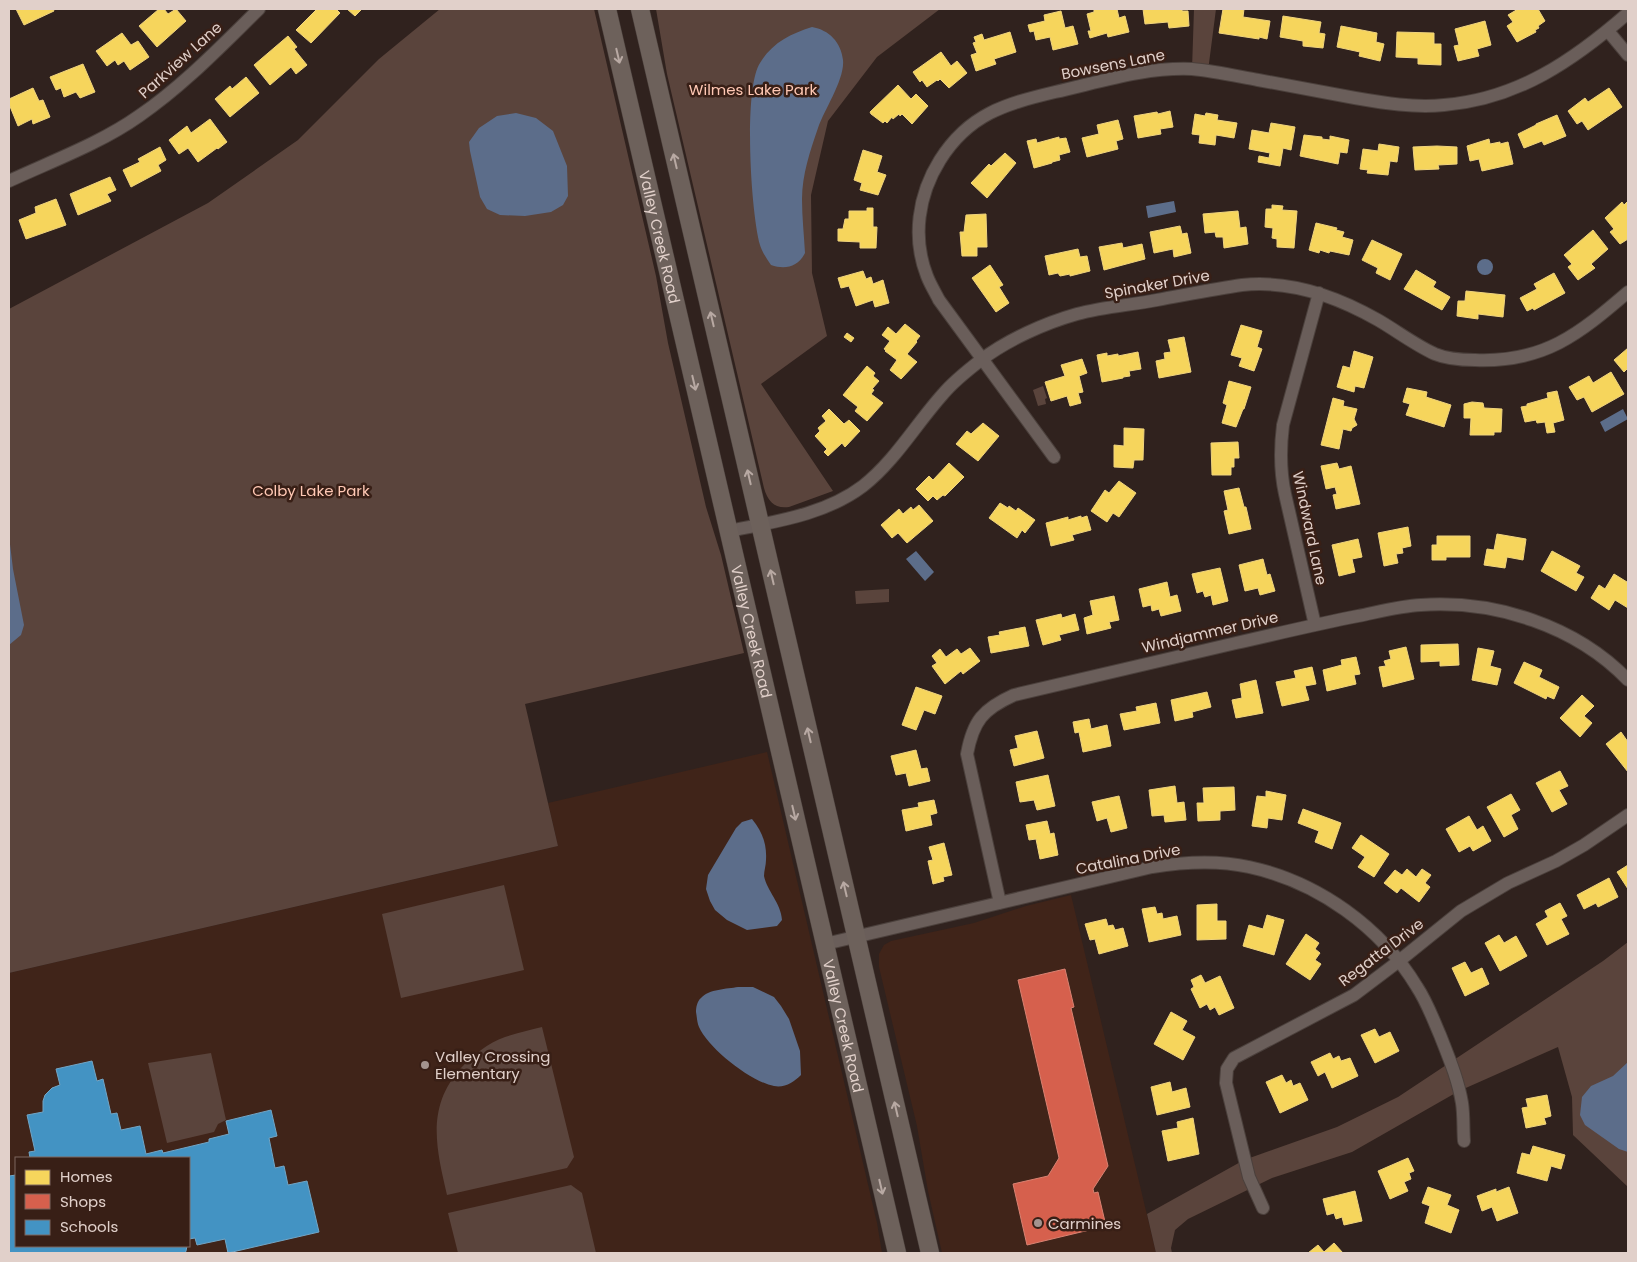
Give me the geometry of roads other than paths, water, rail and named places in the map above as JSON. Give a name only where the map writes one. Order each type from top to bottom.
[{"type":"main road","name":"Valley Creek Road","points":[[606,9],[897,1253]]},
{"type":"main road","points":[[640,9],[930,1253]]},
{"type":"street","name":"Parkview Lane","points":[[9,181],[105,136],[138,117],[170,94],[259,9]]},
{"type":"street","name":"Bowsens Lane","points":[[1054,457],[981,360],[939,300],[927,276],[920,252],[918,225],[923,198],[932,173],[945,152],[961,133],[980,118],[999,107],[1022,100],[1137,73],[1175,69],[1220,73],[1394,104],[1418,106],[1456,104],[1498,94],[1539,77],[1570,60],[1628,13]]},
{"type":"street","points":[[1608,31],[1628,55]]},
{"type":"street","name":"Spinaker Drive","points":[[728,531],[809,512],[840,500],[863,486],[887,464],[944,392],[981,360],[1013,340],[1044,325],[1078,314],[1245,285],[1277,286],[1320,293],[1351,304],[1438,355],[1466,360],[1493,361],[1519,357],[1543,350],[1568,339],[1589,325],[1628,292]]},
{"type":"street","name":"Windward Lane","points":[[1315,624],[1283,487],[1280,444],[1283,426],[1320,293]]},
{"type":"street","name":"Windjammer Drive","points":[[1000,903],[967,754],[976,722],[988,709],[1014,695],[1315,624],[1420,605],[1450,604],[1482,607],[1514,614],[1544,624],[1570,636],[1599,654],[1628,680]]},
{"type":"street","name":"Regatta Drive","points":[[1263,1208],[1248,1177],[1226,1083],[1227,1069],[1234,1058],[1354,995],[1461,911],[1508,883],[1556,861],[1584,845],[1628,815]]},
{"type":"street","name":"Catalina Drive","points":[[825,944],[1152,867],[1178,863],[1209,863],[1248,867],[1288,878],[1330,899],[1375,934],[1399,961],[1417,987],[1429,1009],[1454,1070],[1462,1105],[1464,1141]]},
{"type":"water","points":[[812,27],[829,34],[837,42],[842,54],[843,68],[838,85],[818,128],[805,172],[802,199],[805,253],[795,264],[781,267],[771,265],[766,258],[760,245],[757,229],[750,152],[752,98],[755,77],[760,63],[770,50],[782,40]]},
{"type":"water","points":[[516,113],[536,118],[553,131],[567,166],[568,196],[563,205],[551,212],[525,216],[500,215],[487,209],[480,197],[469,142],[479,128],[497,116]]},
{"type":"water","points":[[1174,201],[1176,212],[1148,218],[1146,206]]},
{"type":"water","points":[[1485,259],[1491,261],[1493,267],[1491,273],[1485,275],[1479,273],[1477,267],[1479,261]]},
{"type":"water","points":[[1623,409],[1628,419],[1605,432],[1600,422]]},
{"type":"water","points":[[9,536],[13,569],[24,625],[21,635],[9,645]]},
{"type":"water","points":[[916,551],[934,572],[925,581],[906,559]]},
{"type":"water","points":[[752,819],[759,828],[763,838],[766,849],[764,876],[779,908],[782,920],[777,926],[747,930],[727,920],[715,910],[706,889],[708,875],[736,828],[742,822]]},
{"type":"water","points":[[753,987],[774,997],[789,1019],[800,1051],[801,1075],[792,1082],[782,1086],[774,1086],[754,1078],[731,1063],[711,1045],[699,1027],[696,1012],[700,999],[713,991]]},
{"type":"water","points":[[1628,1062],[1628,1152],[1619,1149],[1585,1125],[1580,1115],[1582,1097],[1591,1086],[1613,1076]]},
{"type":"place","name":"Valley Crossing Elementary","points":[[425,1065]]},
{"type":"place","name":"Carmines","points":[[1038,1223]]},
{"type":"park label","name":"Wilmes Lake Park","points":[[753,89]]},
{"type":"park label","name":"Colby Lake Park","points":[[311,490]]}]
